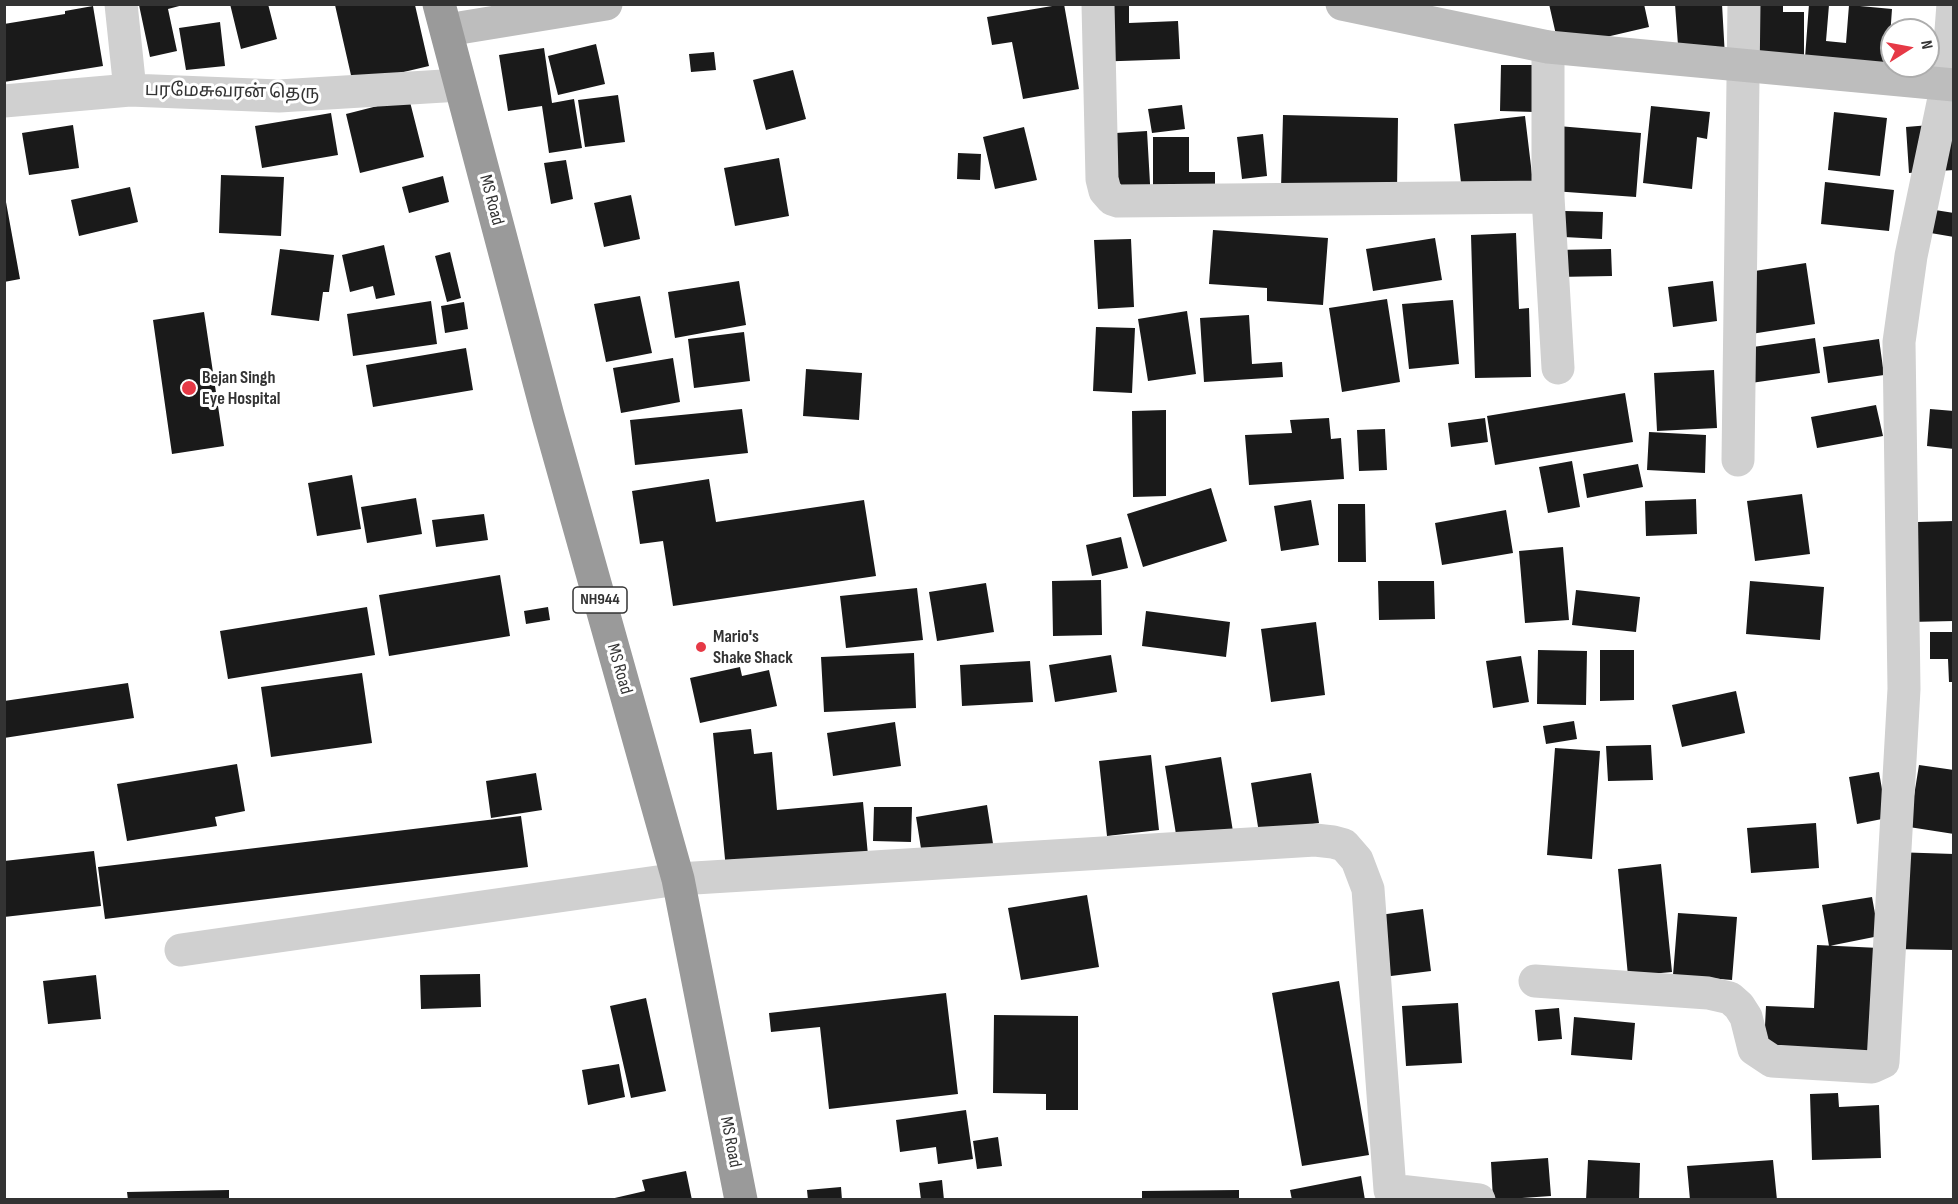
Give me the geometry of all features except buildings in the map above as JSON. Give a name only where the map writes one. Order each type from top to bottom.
[{"type":"highway","name":"MS Road","points":[[443,17],[548,416],[678,879],[741,1200]]},
{"type":"street","points":[[121,4],[130,90]]},
{"type":"street","points":[[443,17],[606,4]]},
{"type":"street","points":[[1098,4],[1102,179],[1105,191],[1112,199],[1124,201],[1548,197]]},
{"type":"street","points":[[1342,4],[1548,47],[1950,85]]},
{"type":"street","points":[[1738,460],[1744,4]]},
{"type":"street","points":[[1535,981],[1708,993],[1730,998],[1746,1017],[1754,1049],[1772,1061],[1872,1067],[1883,1062],[1904,689],[1899,342],[1911,256],[1950,85],[1953,4]]},
{"type":"street","points":[[1548,47],[1548,197],[1558,368]]},
{"type":"street","name":"பரமேசுவரன் தெரு","points":[[4,101],[130,90],[279,96],[460,85]]},
{"type":"street","points":[[181,950],[678,879],[1315,840],[1344,845],[1358,860],[1368,889],[1390,1195],[1479,1200]]},
{"type":"place","name":"Bejan Singh Eye Hospital","points":[[189,388]]},
{"type":"place","name":"Mario's Shake Shack","points":[[701,647]]}]
